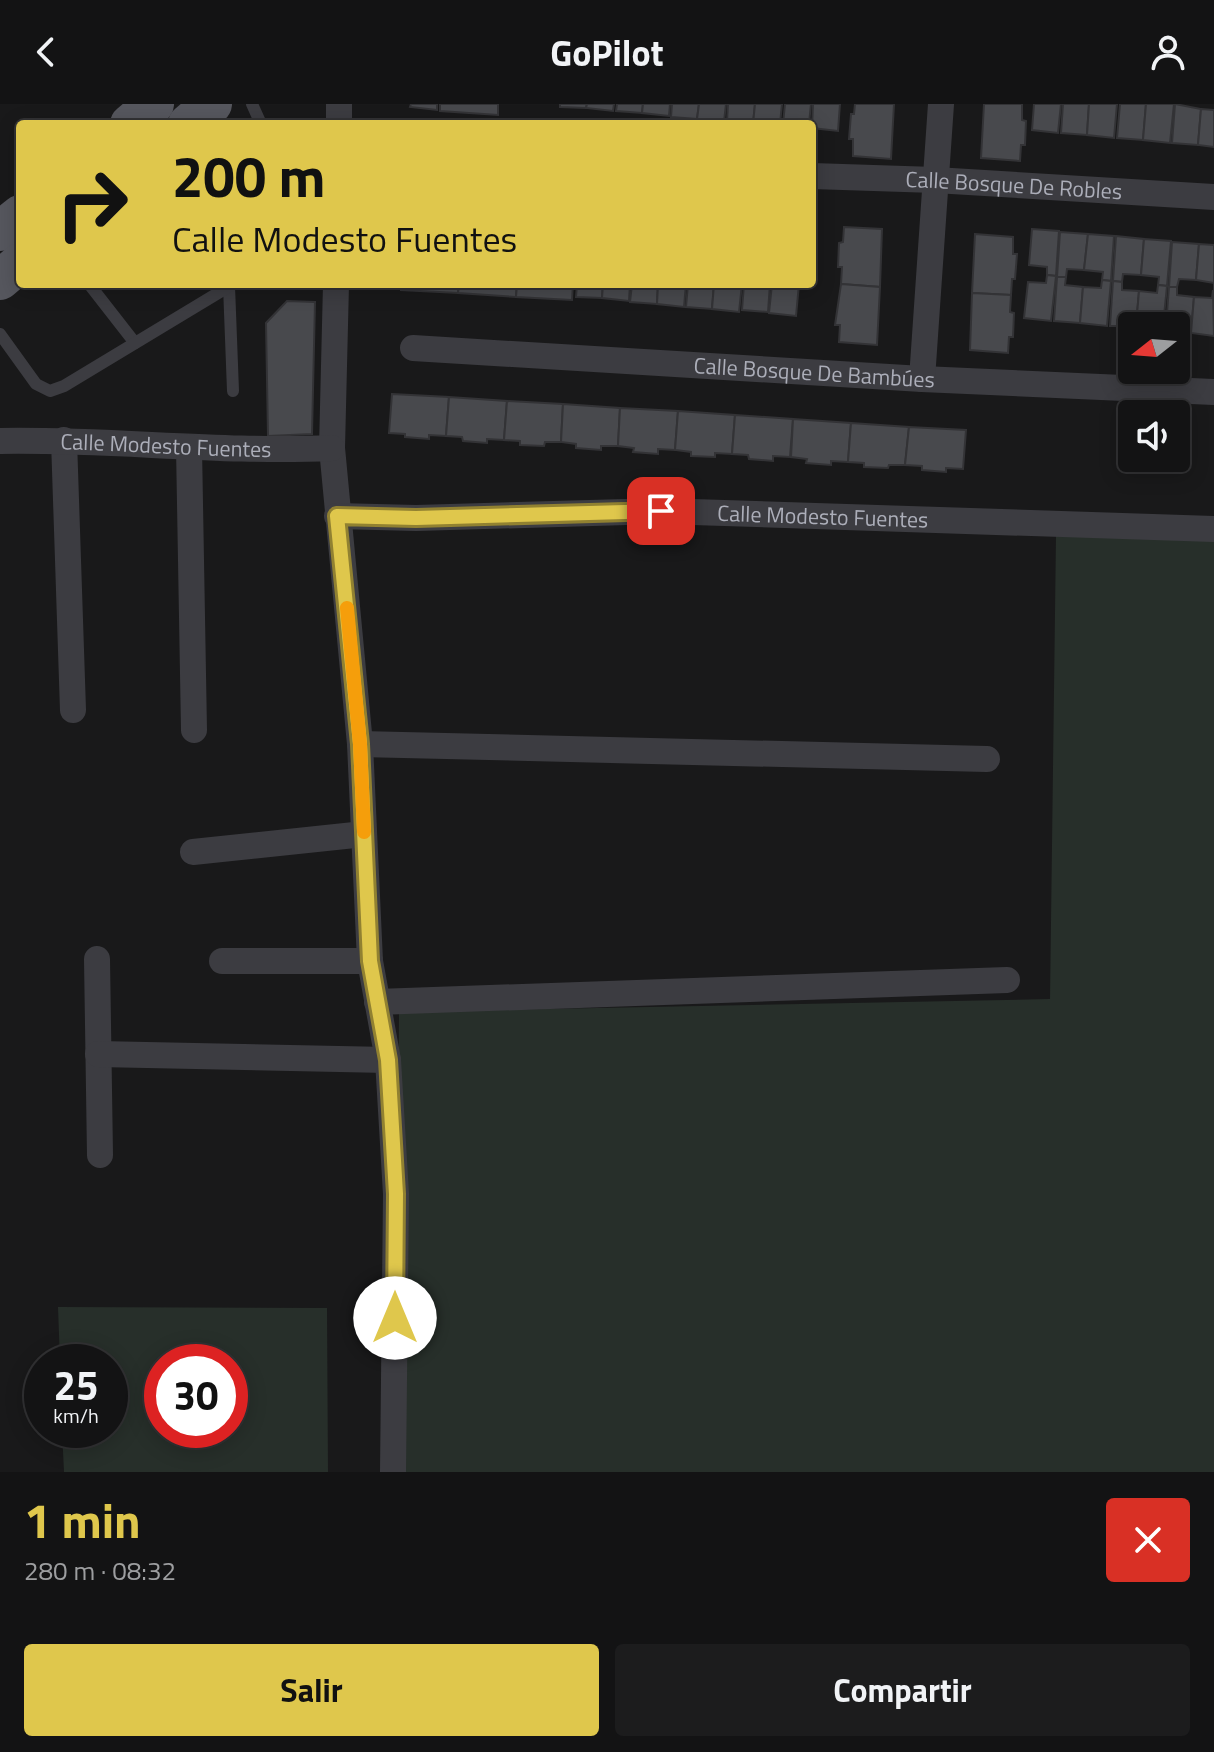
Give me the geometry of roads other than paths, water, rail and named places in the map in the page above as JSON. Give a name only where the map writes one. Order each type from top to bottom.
[{"type":"main road","points":[[135,120],[154,104]]},
{"type":"main road","points":[[193,120],[212,104]]},
{"type":"main road","points":[[0,231],[16,218]]},
{"type":"main road","points":[[0,280],[16,266]]},
{"type":"street","points":[[922,379],[941,104]]},
{"type":"street","name":"Calle Bosque De Robles","points":[[816,176],[1214,197]]},
{"type":"street","points":[[336,288],[332,448],[360,744],[370,961],[388,1060],[396,1194],[393,1472]]},
{"type":"street","name":"Calle Bosque De Bambúes","points":[[413,348],[922,379],[1214,392]]},
{"type":"street","points":[[64,440],[73,710]]},
{"type":"street","name":"Calle Modesto Fuentes","points":[[0,441],[332,448]]},
{"type":"street","points":[[189,447],[194,730]]},
{"type":"street","name":"Calle Modesto Fuentes","points":[[337,516],[416,518],[661,511],[1214,529]]},
{"type":"street","points":[[360,744],[987,759]]},
{"type":"street","points":[[193,852],[364,834]]},
{"type":"street","points":[[97,959],[100,1155]]},
{"type":"street","points":[[222,961],[370,961]]},
{"type":"street","points":[[377,1002],[1007,980]]},
{"type":"street","points":[[98,1054],[388,1060]]},
{"type":"lane","points":[[92,288],[135,343]]},
{"type":"lane","points":[[0,334],[36,384],[50,391],[64,386],[226,288]]},
{"type":"lane","points":[[231,288],[233,391]]}]
